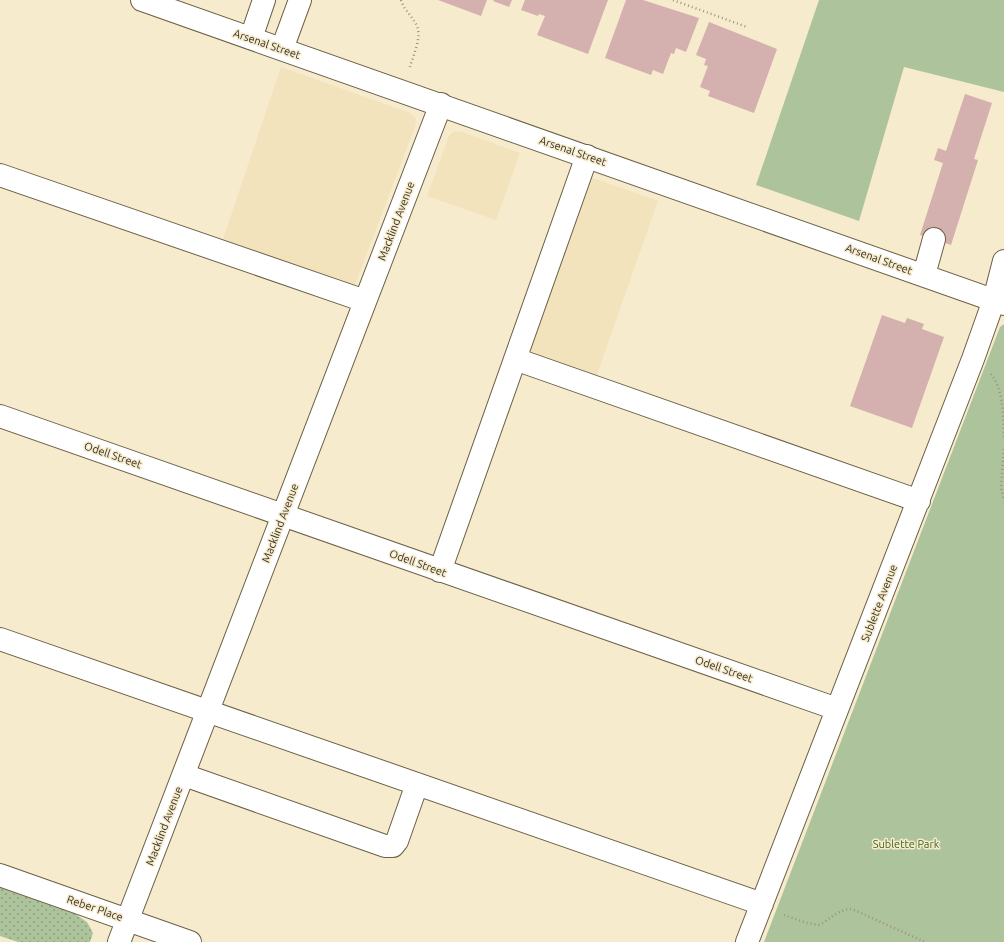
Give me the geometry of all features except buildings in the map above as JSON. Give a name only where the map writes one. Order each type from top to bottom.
[{"type":"street","name":"Arsenal Street","points":[[142,0],[441,104],[999,302]]},
{"type":"street","points":[[251,38],[264,0]]},
{"type":"street","points":[[282,49],[300,0]]},
{"type":"street","name":"Macklind Avenue","points":[[120,942],[441,104]]},
{"type":"street","points":[[440,571],[587,156]]},
{"type":"street","points":[[0,175],[365,301]]},
{"type":"street","points":[[924,275],[934,239]]},
{"type":"street","name":"Sublette Avenue","points":[[747,942],[837,709],[999,302],[1004,261]]},
{"type":"street","points":[[516,359],[919,501]]},
{"type":"street","name":"Odell Street","points":[[0,416],[837,709]]},
{"type":"street","points":[[0,639],[762,904]]},
{"type":"street","points":[[184,775],[385,846],[393,846],[396,841],[417,784]]},
{"type":"street","name":"Reber Place","points":[[0,875],[190,942]]},
{"type":"path","points":[[401,0],[408,14],[417,25],[419,32],[410,67]]},
{"type":"path","points":[[673,0],[747,27]]},
{"type":"path","points":[[991,374],[996,380],[1002,405],[1004,437]]},
{"type":"path","points":[[1004,449],[1001,488],[1004,500]]},
{"type":"path","points":[[784,915],[807,923],[820,925],[836,913],[844,909],[852,909],[925,942]]},
{"type":"shaded area","points":[[281,67],[410,113],[416,119],[415,127],[353,290],[221,245]]},
{"type":"shaded area","points":[[460,131],[520,153],[496,220],[427,196],[449,136],[453,132]]},
{"type":"shaded area","points":[[585,175],[658,201],[595,380],[522,355]]},
{"type":"green space","points":[[819,0],[1004,0],[1004,92],[904,67],[859,221],[756,185]]},
{"type":"green space","name":"Sublette Park","points":[[1004,324],[1004,942],[764,942],[1000,327]]},
{"type":"green space","points":[[0,887],[75,914],[87,922],[93,933],[90,942],[18,942],[0,936]]}]
